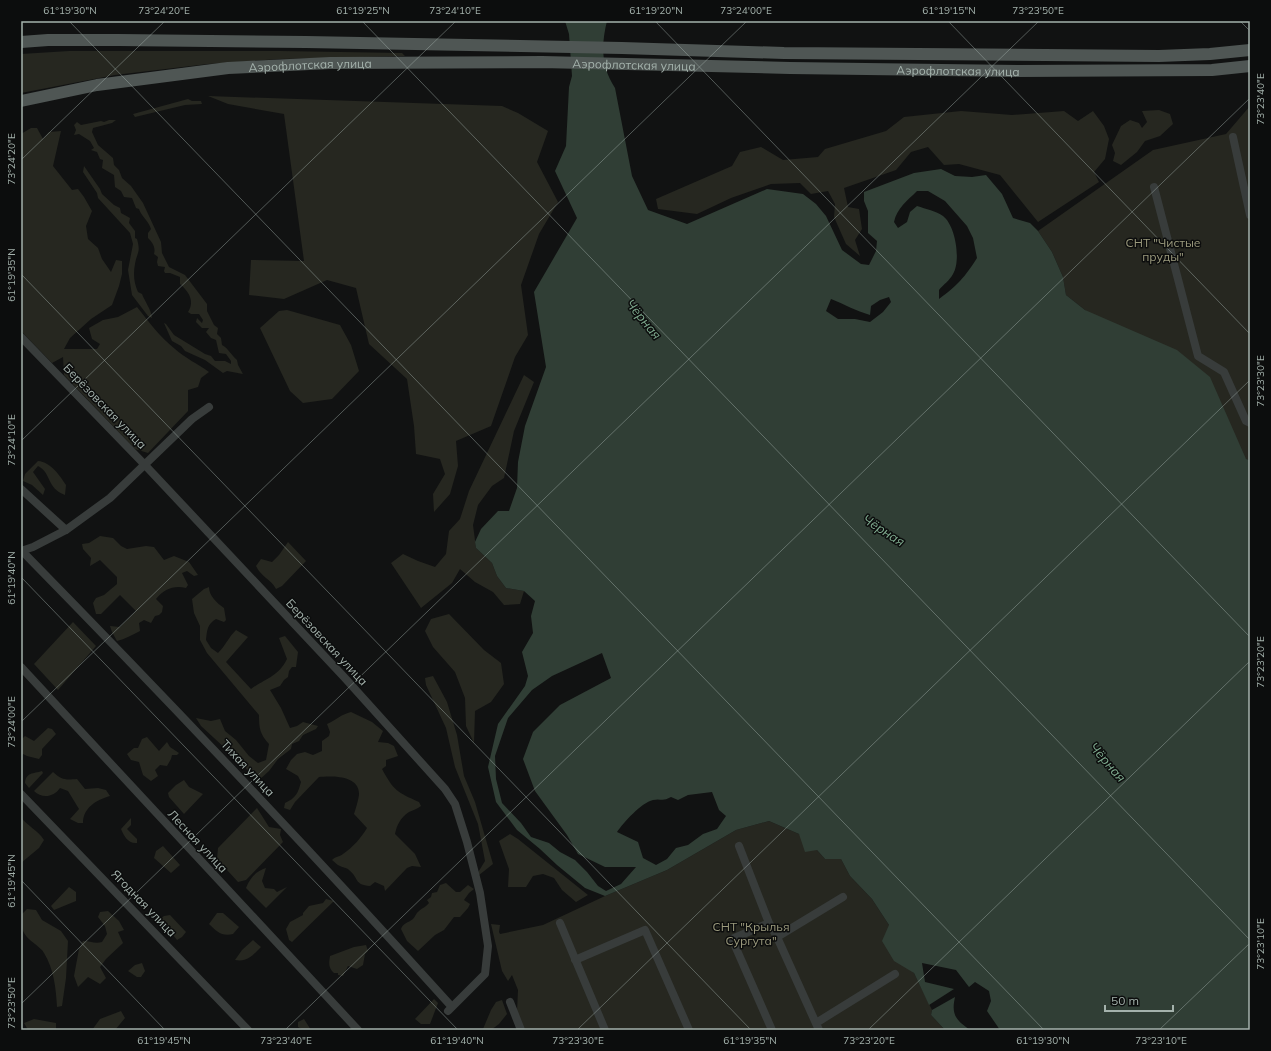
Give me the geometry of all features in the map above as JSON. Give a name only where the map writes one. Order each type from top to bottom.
[{"type":"main road","name":"Аэрофлотская улица","points":[[21,42],[48,40],[119,40],[622,48],[784,54],[1159,56],[1210,54],[1250,50]]},
{"type":"main road","name":"Аэрофлотская улица","points":[[21,101],[98,86],[228,68],[330,63],[542,62],[790,68],[1034,71],[1212,70],[1250,66]]},
{"type":"street","points":[[1233,136],[1250,215]]},
{"type":"street","points":[[1154,188],[1198,356],[1224,372],[1246,421],[1250,423]]},
{"type":"street","name":"Берёзовская улица","points":[[21,337],[144,464],[344,677],[445,789],[455,804],[467,842],[480,893],[488,946],[485,974],[450,1009]]},
{"type":"street","points":[[22,551],[66,530],[110,498],[192,419],[209,407]]},
{"type":"street","points":[[21,489],[66,530]]},
{"type":"street","name":"Тихая улица","points":[[22,551],[271,810],[370,916],[450,1009]]},
{"type":"street","name":"Лесная улица","points":[[21,667],[358,1030]]},
{"type":"street","name":"Ягодная улица","points":[[21,794],[248,1030]]},
{"type":"street","points":[[739,846],[769,923],[777,937],[817,1027],[895,974]]},
{"type":"street","points":[[777,937],[843,897]]},
{"type":"street","points":[[560,923],[605,1030]]},
{"type":"street","points":[[769,923],[732,938],[772,1030]]},
{"type":"street","points":[[575,960],[645,930],[689,1030]]},
{"type":"street","points":[[510,1002],[521,1030]]},
{"type":"green space","points":[[69,51],[281,51],[402,53],[405,56],[280,59],[208,64],[115,75],[21,93],[21,54]]},
{"type":"green space","points":[[208,96],[502,106],[518,113],[548,131],[537,162],[558,202],[539,234],[521,285],[528,335],[515,357],[491,426],[456,441],[458,466],[450,494],[434,512],[433,494],[445,474],[440,459],[416,454],[414,426],[407,379],[369,344],[356,288],[327,280],[284,299],[249,295],[251,260],[304,261],[284,114],[228,104]]},
{"type":"green space","points":[[188,99],[192,101],[201,101],[202,104],[185,105],[135,117],[133,114]]},
{"type":"green space","name":"СНТ \"Чистые пруды\"","points":[[1250,106],[1250,460],[1246,459],[1085,310],[1066,295],[1063,277],[1052,252],[1038,231],[1153,150],[1226,134]]},
{"type":"green space","points":[[1159,110],[1170,114],[1173,124],[1160,136],[1145,141],[1137,152],[1121,165],[1113,161],[1115,153],[1112,145],[1121,126],[1130,120],[1139,123],[1142,128],[1147,122],[1142,111]]},
{"type":"green space","points":[[961,111],[1012,115],[1064,111],[1078,121],[1093,111],[1104,126],[1109,139],[1105,159],[1094,172],[1099,182],[1038,222],[1000,175],[959,164],[944,165],[928,147],[911,152],[896,170],[844,188],[848,207],[859,209],[862,229],[855,240],[860,256],[846,244],[834,217],[835,204],[828,191],[811,194],[800,183],[771,184],[731,198],[697,214],[658,209],[656,199],[732,166],[740,152],[761,147],[783,160],[818,157],[825,149],[886,131],[904,117]]},
{"type":"green space","points":[[116,120],[112,123],[93,128],[92,132],[98,145],[113,158],[114,165],[119,170],[122,178],[131,186],[143,203],[161,242],[162,253],[169,267],[185,275],[207,304],[207,311],[214,325],[218,328],[217,334],[221,338],[222,345],[237,360],[243,374],[227,371],[223,373],[205,360],[185,351],[181,346],[172,341],[164,323],[174,335],[205,354],[211,356],[215,361],[225,361],[231,364],[231,361],[226,354],[219,353],[216,340],[211,338],[206,332],[209,328],[202,328],[196,322],[197,318],[202,323],[203,320],[199,314],[191,314],[188,312],[191,300],[186,290],[180,284],[180,277],[170,273],[165,273],[165,267],[158,266],[158,257],[154,254],[154,247],[148,238],[148,233],[151,229],[139,209],[136,208],[132,198],[124,197],[121,191],[115,187],[114,175],[102,168],[103,160],[100,159],[97,152],[91,150],[94,148],[90,141],[79,134],[74,135],[76,130],[74,125],[77,122],[81,125]]},
{"type":"green space","points":[[31,128],[37,128],[43,139],[49,132],[61,131],[53,166],[72,190],[78,189],[92,211],[86,226],[88,239],[98,248],[102,259],[111,272],[116,260],[122,261],[122,274],[112,305],[91,319],[70,338],[64,349],[97,349],[100,344],[92,339],[89,328],[103,320],[118,317],[137,307],[164,339],[183,355],[209,372],[201,378],[198,387],[188,390],[188,411],[148,453],[135,449],[64,375],[63,357],[52,363],[21,331],[21,134]]},
{"type":"green space","points":[[84,166],[102,194],[114,205],[120,208],[121,213],[130,218],[129,223],[135,231],[135,238],[137,239],[139,247],[134,268],[135,282],[138,292],[142,294],[152,318],[148,316],[132,295],[128,270],[133,244],[130,233],[98,198],[97,193],[83,172]]},
{"type":"green space","points":[[287,310],[340,325],[351,345],[359,371],[332,399],[303,403],[290,391],[260,328],[279,311]]},
{"type":"green space","points":[[524,375],[534,382],[514,431],[504,478],[492,486],[478,505],[473,525],[476,548],[492,563],[497,576],[506,588],[524,591],[520,604],[504,605],[493,592],[475,582],[460,569],[452,583],[421,608],[391,563],[403,554],[435,567],[446,554],[449,531],[460,519],[469,491]]},
{"type":"green space","points":[[38,461],[47,464],[58,474],[66,485],[65,495],[59,492],[52,485],[45,472],[38,466],[33,472],[45,489],[43,495],[32,485],[23,481],[25,474]]},
{"type":"green space","points":[[100,536],[113,538],[121,546],[127,549],[146,546],[154,547],[164,560],[174,556],[189,562],[198,575],[194,576],[187,571],[182,573],[188,585],[186,588],[177,587],[166,590],[162,593],[156,599],[163,606],[162,612],[155,616],[151,623],[144,620],[139,623],[140,631],[117,641],[110,626],[120,627],[136,611],[120,595],[101,614],[96,614],[93,603],[96,598],[104,595],[117,584],[117,577],[100,560],[90,566],[91,558],[83,549],[82,544],[89,543]]},
{"type":"green space","points":[[288,542],[306,561],[282,586],[276,589],[256,566],[261,559],[272,562]]},
{"type":"green space","points":[[209,587],[209,590],[216,602],[224,608],[226,620],[224,622],[216,619],[209,625],[206,640],[211,648],[218,653],[236,630],[248,637],[226,662],[251,689],[280,670],[287,659],[279,638],[285,636],[298,652],[296,667],[292,667],[289,671],[288,677],[280,686],[270,690],[281,708],[290,728],[303,722],[318,726],[316,729],[303,735],[299,741],[292,744],[291,749],[278,759],[269,771],[258,781],[201,726],[196,718],[211,721],[220,719],[225,731],[236,740],[249,756],[258,763],[266,760],[269,744],[261,731],[259,715],[207,653],[200,640],[200,626],[194,613],[192,599],[204,589]]},
{"type":"green space","points":[[449,614],[484,650],[501,663],[504,684],[491,702],[475,711],[474,743],[466,726],[465,698],[455,672],[433,647],[425,631],[431,619]]},
{"type":"green space","points":[[73,622],[96,646],[58,690],[34,664]]},
{"type":"green space","points":[[433,676],[447,702],[457,735],[464,776],[475,802],[493,864],[474,879],[485,861],[478,824],[455,767],[446,728],[426,685],[425,678]]},
{"type":"green space","points":[[351,712],[372,722],[383,731],[378,742],[388,743],[394,746],[398,756],[386,760],[386,766],[382,769],[397,790],[419,802],[421,806],[409,812],[401,819],[395,834],[415,854],[421,867],[412,866],[407,868],[385,891],[384,886],[375,882],[370,886],[359,883],[348,869],[339,866],[332,860],[342,855],[350,848],[367,828],[354,814],[359,795],[358,788],[355,784],[344,778],[319,777],[295,802],[290,810],[284,808],[285,803],[296,795],[301,782],[298,776],[286,769],[291,760],[297,754],[305,752],[313,755],[322,751],[322,741],[329,736],[330,732],[327,724]]},
{"type":"green space","points":[[48,728],[52,729],[56,734],[42,749],[42,755],[39,759],[23,754],[21,756],[21,740],[25,736],[34,741]]},
{"type":"green space","points":[[147,737],[159,751],[167,742],[170,747],[179,753],[177,755],[172,755],[167,766],[160,765],[155,770],[158,776],[151,781],[143,775],[139,762],[131,760],[127,754],[134,748],[138,748],[142,739]]},
{"type":"green space","points":[[42,771],[43,773],[29,788],[25,783],[28,775]]},
{"type":"green space","points":[[53,772],[64,779],[77,779],[85,789],[98,788],[106,790],[110,796],[91,805],[85,813],[83,823],[78,823],[70,819],[79,809],[68,791],[60,788],[51,795],[44,796],[37,794],[34,791]]},
{"type":"green space","points":[[184,780],[189,787],[203,794],[184,814],[169,797],[168,793]]},
{"type":"green space","points":[[257,808],[269,827],[281,829],[280,835],[283,842],[246,880],[238,882],[217,859],[218,848]]},
{"type":"green space","points":[[21,817],[39,833],[44,840],[39,848],[21,863]]},
{"type":"green space","points":[[131,818],[131,825],[127,829],[137,839],[137,843],[129,841],[121,829]]},
{"type":"green space","name":"CНТ \"Крылья Сургута\"","points":[[769,821],[799,834],[825,859],[841,859],[850,876],[872,899],[889,925],[908,968],[914,973],[932,1010],[931,1015],[945,1030],[524,1030],[517,1012],[518,990],[512,975],[508,981],[502,971],[491,924],[500,925],[500,934],[543,925],[605,896],[667,870],[736,830]]},
{"type":"green space","points":[[510,834],[588,895],[576,902],[562,890],[554,878],[543,874],[533,876],[526,887],[508,887],[509,869],[499,841]]},
{"type":"green space","points":[[163,846],[180,865],[171,873],[154,858],[156,851]]},
{"type":"green space","points":[[266,868],[262,881],[265,888],[274,889],[277,892],[287,887],[266,908],[246,888],[254,875]]},
{"type":"green space","points":[[446,883],[456,892],[460,892],[468,885],[474,889],[464,900],[470,904],[460,917],[454,917],[444,930],[435,935],[418,951],[407,941],[401,929],[403,925],[413,919],[418,912],[429,903],[427,900],[431,897],[432,893],[437,892],[440,885]]},
{"type":"green space","points":[[69,887],[76,892],[76,901],[54,910],[51,906]]},
{"type":"green space","points":[[326,899],[334,901],[292,942],[289,940],[286,929],[290,922],[303,915],[309,906],[323,903]]},
{"type":"green space","points":[[27,909],[36,910],[42,920],[61,931],[68,941],[66,978],[62,1006],[57,1007],[54,979],[47,959],[42,950],[25,935],[22,928],[21,915]]},
{"type":"green space","points":[[108,911],[119,921],[124,930],[118,932],[123,943],[106,959],[100,967],[106,978],[100,984],[88,977],[78,987],[74,976],[79,949],[83,941],[97,943],[102,942],[107,934],[105,926],[98,917],[100,912]]},
{"type":"green space","points":[[217,913],[223,913],[239,927],[233,934],[222,934],[209,924]]},
{"type":"green space","points":[[170,915],[186,932],[177,940],[160,919],[164,916]]},
{"type":"green space","points":[[253,940],[261,947],[247,959],[235,960],[242,950]]},
{"type":"green space","points":[[366,945],[368,951],[365,954],[363,965],[357,969],[348,966],[343,976],[332,971],[329,965],[330,956],[354,947]]},
{"type":"green space","points":[[142,963],[145,971],[141,977],[137,977],[128,971],[135,965]]},
{"type":"green space","points":[[434,999],[438,1003],[430,1024],[421,1024],[415,1019]]},
{"type":"green space","points":[[502,1000],[507,1014],[499,1024],[491,1030],[483,1029],[496,1002]]},
{"type":"green space","points":[[121,1011],[125,1018],[115,1030],[92,1030],[100,1019]]},
{"type":"green space","points":[[34,1019],[56,1023],[56,1030],[28,1030],[24,1023]]},
{"type":"green space","points":[[304,1019],[311,1030],[304,1030],[298,1027],[298,1022]]},
{"type":"water","name":"Чёрная","points":[[565,21],[607,21],[603,47],[605,64],[610,80],[615,88],[632,176],[648,210],[687,224],[767,189],[803,194],[816,204],[826,216],[842,250],[861,264],[869,265],[876,251],[877,241],[868,233],[868,211],[864,201],[864,192],[914,173],[941,169],[955,176],[972,177],[986,175],[1002,194],[1013,218],[1030,223],[1038,231],[1052,252],[1063,277],[1066,295],[1085,310],[1177,350],[1210,377],[1246,459],[1250,460],[1250,1030],[1000,1030],[987,1011],[991,1001],[989,991],[975,982],[969,987],[956,970],[922,963],[925,982],[954,989],[929,1005],[914,973],[894,961],[882,941],[889,925],[872,899],[850,876],[841,859],[825,859],[817,850],[805,852],[799,834],[769,821],[736,830],[667,870],[605,896],[585,888],[557,865],[517,830],[496,802],[488,767],[498,724],[525,686],[528,676],[522,652],[533,633],[531,616],[535,601],[524,591],[506,588],[497,576],[492,563],[476,548],[475,542],[481,529],[498,511],[509,511],[517,488],[518,462],[525,426],[546,367],[534,292],[577,218],[555,171],[566,146],[569,87],[572,76],[569,34]],"holes":[[[917,191],[928,191],[945,201],[967,226],[973,238],[977,258],[969,271],[960,281],[939,299],[939,290],[953,274],[957,261],[956,244],[951,227],[943,216],[934,211],[917,206],[910,212],[907,222],[898,228],[894,222],[895,217],[903,205]],[[889,297],[891,302],[883,312],[870,322],[855,319],[838,319],[826,311],[831,299],[870,315],[871,306],[880,300]],[[602,653],[611,678],[560,705],[533,732],[523,759],[535,791],[567,835],[578,854],[605,867],[636,867],[621,884],[606,891],[598,886],[575,860],[560,852],[549,843],[531,837],[521,823],[502,803],[496,779],[495,756],[508,718],[532,690],[552,676]],[[712,792],[719,810],[726,816],[717,829],[703,834],[688,845],[676,848],[667,859],[656,865],[643,858],[638,842],[617,832],[633,813],[648,802],[671,797],[678,800],[688,795]]]},
{"type":"water","points":[[955,997],[954,1013],[958,1020],[970,1030],[945,1030],[931,1015],[932,1010]]}]
